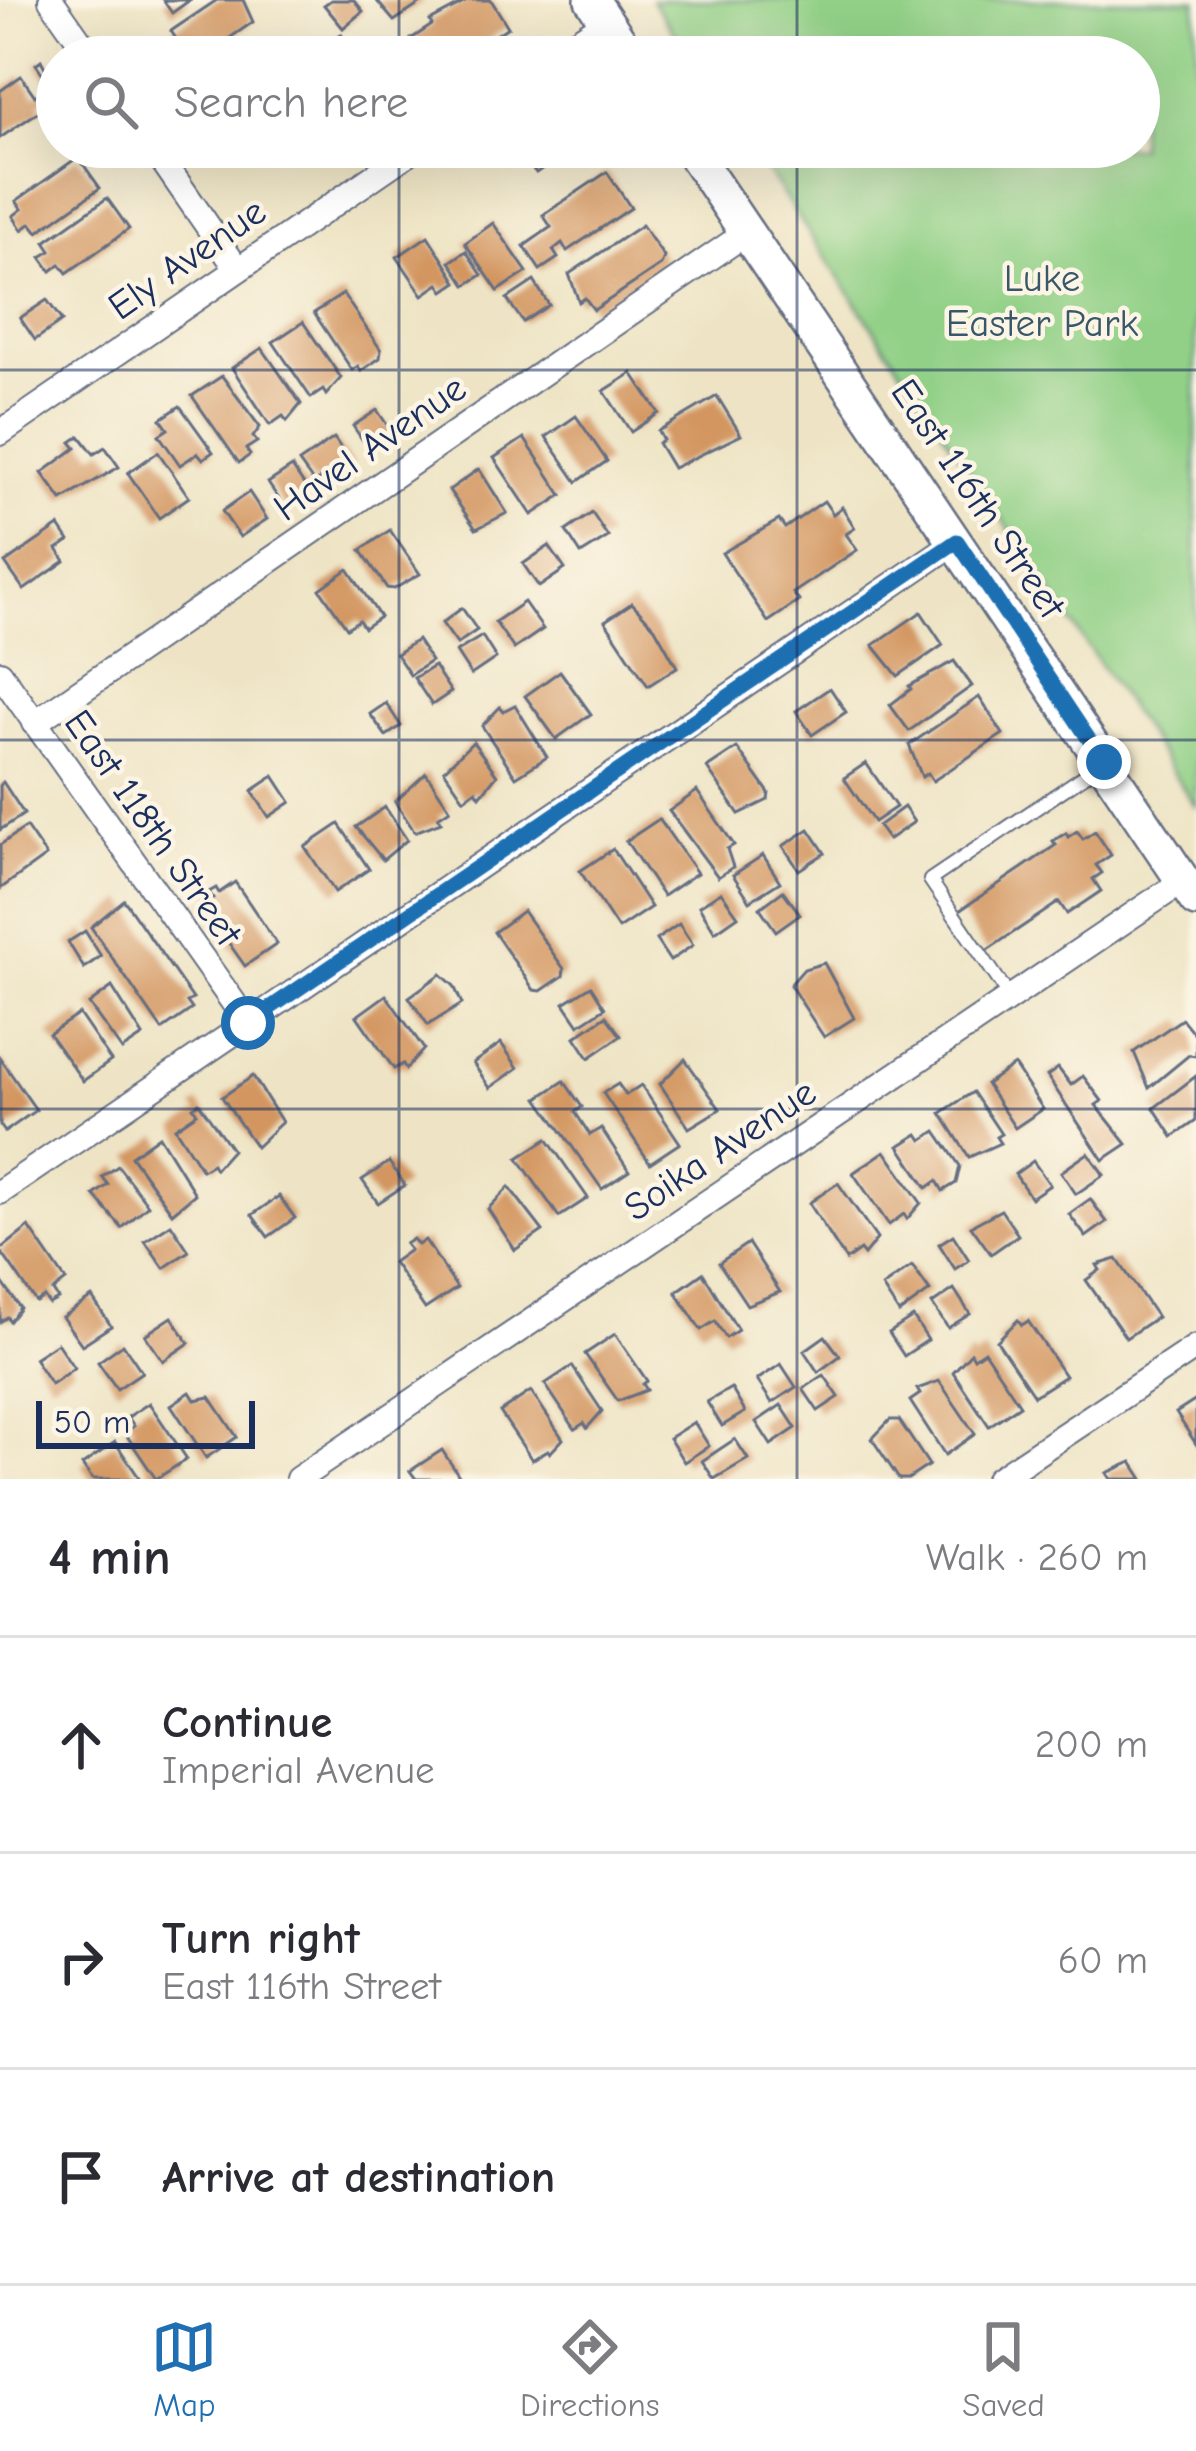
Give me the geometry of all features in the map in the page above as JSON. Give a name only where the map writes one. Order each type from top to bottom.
[{"type":"main road","name":"East 116th Street","points":[[703,168],[1190,890]]},
{"type":"street","points":[[51,0],[76,36]]},
{"type":"street","points":[[574,36],[600,11]]},
{"type":"street","points":[[168,168],[236,267]]},
{"type":"street","name":"Ely Avenue","points":[[0,433],[385,168]]},
{"type":"street","name":"Havel Avenue","points":[[34,723],[746,233]]},
{"type":"street","points":[[0,1192],[957,541]]},
{"type":"street","name":"East 118th Street","points":[[0,673],[248,1023]]},
{"type":"street","name":"Soika Avenue","points":[[298,1479],[1010,998],[1190,890]]},
{"type":"street","points":[[998,1479],[1196,1347]]},
{"type":"lane","points":[[1010,998],[930,880],[1104,762]]},
{"type":"green space","name":"Luke Easter Park","points":[[652,0],[1196,0],[1196,807],[765,168],[1160,168],[1160,36],[676,36]]},
{"type":"building","points":[[163,0],[190,0],[172,13]]},
{"type":"building","points":[[217,0],[243,0],[253,22],[233,36],[174,36],[171,31]]},
{"type":"building","points":[[331,0],[354,0],[363,11],[343,28],[324,5]]},
{"type":"building","points":[[376,0],[426,0],[394,21]]},
{"type":"building","points":[[469,0],[491,0],[508,27],[494,36],[416,36],[432,25],[430,21]]},
{"type":"building","points":[[21,76],[35,96],[36,113],[0,138],[0,91]]},
{"type":"building","points":[[62,168],[86,168],[100,188],[38,232],[31,223],[22,230],[13,216],[22,209],[16,201]]},
{"type":"building","points":[[607,172],[631,208],[567,251],[562,243],[553,250],[558,258],[540,270],[524,246],[551,227],[543,215]]},
{"type":"building","points":[[107,198],[129,229],[67,273],[60,264],[51,271],[41,257],[51,251],[45,242]]},
{"type":"building","points":[[493,223],[527,272],[498,291],[465,243]]},
{"type":"building","points":[[642,225],[664,257],[661,265],[594,310],[585,298],[579,302],[569,274]]},
{"type":"building","points":[[428,236],[457,282],[444,291],[439,284],[423,295],[397,257]]},
{"type":"building","points":[[466,251],[482,275],[466,285],[450,262]]},
{"type":"building","points":[[534,281],[549,305],[523,322],[507,299]]},
{"type":"building","points":[[343,294],[381,350],[380,358],[361,371],[358,366],[352,370],[314,313]]},
{"type":"building","points":[[47,300],[62,321],[35,340],[20,318]]},
{"type":"building","points":[[303,322],[341,378],[326,395],[323,390],[311,398],[273,342]]},
{"type":"building","points":[[262,348],[301,404],[287,421],[283,416],[270,425],[232,368]]},
{"type":"building","points":[[632,373],[659,413],[631,432],[604,391]]},
{"type":"building","points":[[222,376],[260,427],[253,437],[257,442],[246,449],[250,455],[239,463],[192,396]]},
{"type":"building","points":[[717,396],[741,435],[673,468],[658,443],[663,440],[658,431]]},
{"type":"building","points":[[180,406],[213,452],[203,459],[198,453],[180,465],[159,435],[168,429],[161,419]]},
{"type":"building","points":[[377,410],[394,435],[370,451],[353,426]]},
{"type":"building","points":[[576,416],[607,461],[577,482],[546,437]]},
{"type":"building","points":[[80,436],[94,454],[105,447],[119,467],[62,500],[42,473],[76,448],[71,442]]},
{"type":"building","points":[[334,438],[353,465],[328,482],[324,476],[314,483],[299,462]]},
{"type":"building","points":[[524,438],[562,495],[532,515],[494,458]]},
{"type":"building","points":[[158,452],[189,497],[159,518],[128,473]]},
{"type":"building","points":[[292,467],[309,492],[285,508],[268,483]]},
{"type":"building","points":[[479,469],[507,513],[476,529],[449,490]]},
{"type":"building","points":[[249,492],[267,519],[240,537],[222,511]]},
{"type":"building","points":[[824,501],[833,514],[842,507],[855,528],[846,534],[857,550],[793,593],[799,601],[768,622],[722,553],[779,520],[785,528]]},
{"type":"building","points":[[592,513],[608,537],[581,554],[566,531]]},
{"type":"building","points":[[59,526],[69,541],[57,549],[65,561],[24,590],[5,563]]},
{"type":"building","points":[[390,530],[420,574],[394,589],[387,588],[361,550]]},
{"type":"building","points":[[549,546],[565,569],[539,587],[523,564]]},
{"type":"building","points":[[348,569],[380,617],[364,628],[359,620],[347,628],[320,589]]},
{"type":"building","points":[[524,602],[543,629],[514,649],[495,622]]},
{"type":"building","points":[[632,603],[655,628],[677,667],[648,686],[605,621]]},
{"type":"building","points":[[462,608],[477,630],[457,644],[442,623]]},
{"type":"building","points":[[921,612],[943,645],[898,676],[873,645]]},
{"type":"building","points":[[482,636],[496,658],[471,675],[456,652]]},
{"type":"building","points":[[417,640],[431,661],[410,675],[396,654]]},
{"type":"building","points":[[954,661],[972,686],[909,731],[890,705],[909,686]]},
{"type":"building","points":[[434,666],[451,692],[432,705],[414,678]]},
{"type":"building","points":[[560,671],[591,714],[556,739],[525,696]]},
{"type":"building","points":[[830,688],[846,712],[812,735],[796,711]]},
{"type":"building","points":[[979,697],[1003,734],[933,781],[928,773],[922,777],[909,745]]},
{"type":"building","points":[[386,703],[401,726],[386,736],[370,714]]},
{"type":"building","points":[[515,705],[547,757],[516,777],[482,726],[500,707],[503,711]]},
{"type":"building","points":[[473,742],[497,775],[480,796],[476,790],[464,799],[444,770]]},
{"type":"building","points":[[737,748],[769,793],[768,800],[739,814],[707,768]]},
{"type":"building","points":[[866,763],[896,807],[874,822],[844,778]]},
{"type":"building","points":[[426,773],[450,809],[438,817],[441,822],[415,832],[395,802]]},
{"type":"building","points":[[274,776],[291,802],[269,817],[252,791]]},
{"type":"building","points":[[3,782],[24,814],[0,830],[0,785]]},
{"type":"building","points":[[697,791],[734,845],[727,849],[733,867],[718,877],[669,811]]},
{"type":"building","points":[[385,807],[407,840],[383,860],[356,827]]},
{"type":"building","points":[[904,807],[914,822],[888,840],[878,826]]},
{"type":"building","points":[[659,819],[697,873],[663,896],[626,841]]},
{"type":"building","points":[[339,824],[369,869],[335,892],[305,847]]},
{"type":"building","points":[[26,827],[46,856],[0,889],[0,845]]},
{"type":"building","points":[[809,829],[825,853],[799,870],[783,846]]},
{"type":"building","points":[[1077,831],[1083,839],[1095,831],[1111,855],[1096,865],[1102,873],[1093,879],[1101,891],[1067,914],[1059,902],[986,951],[959,911],[1056,845],[1053,841]]},
{"type":"building","points":[[613,849],[651,907],[618,929],[580,871]]},
{"type":"building","points":[[763,855],[780,882],[750,901],[733,875]]},
{"type":"building","points":[[235,882],[277,944],[245,966],[202,905],[213,898],[209,892],[216,888],[219,893]]},
{"type":"building","points":[[783,891],[800,914],[776,931],[760,908]]},
{"type":"building","points":[[721,892],[738,916],[715,932],[699,906]]},
{"type":"building","points":[[124,900],[193,999],[187,1002],[192,1009],[162,1030],[91,927]]},
{"type":"building","points":[[523,911],[564,969],[563,976],[541,991],[534,990],[494,932]]},
{"type":"building","points":[[679,924],[693,945],[670,961],[656,940]]},
{"type":"building","points":[[85,931],[101,956],[84,968],[68,942]]},
{"type":"building","points":[[824,963],[854,1018],[824,1037],[790,985],[804,969]]},
{"type":"building","points":[[441,974],[454,986],[462,1004],[428,1025],[409,997]]},
{"type":"building","points":[[591,986],[605,1008],[579,1025],[564,1003]]},
{"type":"building","points":[[112,987],[143,1036],[122,1050],[89,1004]]},
{"type":"building","points":[[386,995],[424,1049],[406,1069],[403,1064],[394,1069],[357,1016]]},
{"type":"building","points":[[79,1014],[111,1061],[83,1081],[49,1034]]},
{"type":"building","points":[[606,1016],[621,1036],[589,1058],[575,1037]]},
{"type":"building","points":[[1182,1019],[1196,1036],[1196,1056],[1189,1055],[1149,1088],[1134,1052]]},
{"type":"building","points":[[501,1043],[518,1068],[490,1088],[473,1063]]},
{"type":"building","points":[[0,1058],[36,1110],[5,1132],[0,1125]]},
{"type":"building","points":[[685,1059],[720,1109],[689,1128],[660,1084]]},
{"type":"building","points":[[1014,1065],[1043,1109],[1015,1128],[986,1084]]},
{"type":"building","points":[[1058,1068],[1071,1085],[1083,1076],[1102,1101],[1096,1105],[1127,1144],[1103,1160],[1047,1076]]},
{"type":"building","points":[[253,1076],[282,1122],[256,1147],[222,1097]]},
{"type":"building","points":[[1196,1076],[1196,1121],[1173,1137],[1154,1108]]},
{"type":"building","points":[[564,1081],[582,1107],[575,1112],[590,1135],[601,1128],[629,1171],[602,1189],[538,1098]]},
{"type":"building","points":[[618,1084],[626,1095],[641,1085],[680,1143],[650,1163],[603,1093]]},
{"type":"building","points":[[973,1092],[1001,1134],[996,1137],[1000,1143],[969,1157],[941,1113]]},
{"type":"building","points":[[199,1103],[232,1150],[215,1169],[212,1164],[202,1170],[175,1128],[197,1113],[193,1107]]},
{"type":"building","points":[[936,1131],[960,1166],[956,1183],[943,1191],[937,1181],[927,1188],[899,1146],[918,1134],[922,1140]]},
{"type":"building","points":[[159,1136],[195,1194],[172,1213],[131,1156]]},
{"type":"building","points":[[547,1139],[588,1198],[559,1217],[518,1158]]},
{"type":"building","points":[[885,1151],[921,1203],[907,1219],[904,1214],[889,1225],[853,1173]]},
{"type":"building","points":[[1088,1153],[1104,1175],[1076,1194],[1061,1172]]},
{"type":"building","points":[[1033,1161],[1050,1185],[1031,1198],[1015,1174]]},
{"type":"building","points":[[389,1162],[405,1185],[378,1203],[362,1180]]},
{"type":"building","points":[[118,1166],[148,1205],[122,1228],[94,1195],[108,1185],[102,1177]]},
{"type":"building","points":[[838,1183],[877,1239],[864,1255],[860,1250],[846,1260],[809,1203]]},
{"type":"building","points":[[509,1187],[543,1231],[515,1250],[488,1209]]},
{"type":"building","points":[[279,1196],[295,1218],[268,1237],[252,1215]]},
{"type":"building","points":[[1090,1199],[1107,1222],[1086,1237],[1069,1214]]},
{"type":"building","points":[[1001,1210],[1018,1235],[991,1254],[971,1226]]},
{"type":"building","points":[[171,1224],[189,1251],[164,1268],[145,1241]]},
{"type":"building","points":[[29,1227],[66,1281],[53,1291],[58,1299],[49,1304],[44,1297],[36,1302],[0,1250]]},
{"type":"building","points":[[953,1235],[969,1260],[955,1269],[939,1244]]},
{"type":"building","points":[[413,1239],[418,1245],[425,1240],[457,1288],[425,1309],[393,1262],[410,1250],[405,1244]]},
{"type":"building","points":[[748,1243],[780,1292],[747,1305],[719,1263]]},
{"type":"building","points":[[1117,1259],[1157,1317],[1126,1338],[1086,1280],[1100,1270],[1097,1265]]},
{"type":"building","points":[[912,1266],[930,1291],[899,1313],[882,1287]]},
{"type":"building","points":[[703,1273],[738,1330],[726,1338],[715,1321],[701,1330],[676,1292]]},
{"type":"building","points":[[0,1279],[20,1308],[10,1321],[7,1317],[0,1322]]},
{"type":"building","points":[[954,1289],[970,1314],[948,1328],[932,1304]]},
{"type":"building","points":[[92,1297],[111,1326],[82,1345],[62,1317]]},
{"type":"building","points":[[172,1317],[189,1343],[163,1361],[145,1335]]},
{"type":"building","points":[[913,1317],[928,1340],[904,1356],[889,1333]]},
{"type":"building","points":[[1018,1320],[1022,1325],[1028,1321],[1065,1376],[1034,1396],[997,1341]]},
{"type":"building","points":[[615,1334],[647,1381],[643,1384],[647,1390],[618,1401],[585,1354]]},
{"type":"building","points":[[825,1336],[840,1356],[818,1372],[804,1351]]},
{"type":"building","points":[[57,1343],[74,1368],[51,1384],[34,1358]]},
{"type":"building","points":[[123,1344],[142,1372],[117,1389],[98,1362]]},
{"type":"building","points":[[984,1351],[1020,1405],[989,1426],[953,1372],[971,1353],[974,1358]]},
{"type":"building","points":[[781,1364],[796,1387],[772,1403],[757,1380]]},
{"type":"building","points":[[572,1366],[602,1411],[587,1428],[584,1423],[575,1429],[545,1384]]},
{"type":"building","points":[[824,1375],[839,1397],[818,1411],[803,1389]]},
{"type":"building","points":[[939,1381],[975,1434],[945,1455],[910,1401],[920,1394],[917,1389]]},
{"type":"building","points":[[731,1388],[745,1412],[722,1426],[707,1402]]},
{"type":"building","points":[[531,1391],[563,1439],[550,1453],[532,1460],[500,1412]]},
{"type":"building","points":[[190,1392],[195,1400],[210,1397],[237,1437],[206,1458],[171,1405]]},
{"type":"building","points":[[1196,1400],[1196,1444],[1176,1413]]},
{"type":"building","points":[[149,1403],[187,1459],[156,1479],[125,1433],[134,1426],[128,1417]]},
{"type":"building","points":[[781,1405],[796,1428],[771,1445],[756,1422]]},
{"type":"building","points":[[890,1420],[899,1420],[929,1465],[908,1479],[899,1479],[872,1439]]},
{"type":"building","points":[[694,1422],[709,1446],[684,1462],[669,1438]]},
{"type":"building","points":[[735,1439],[748,1459],[714,1479],[702,1461]]},
{"type":"building","points":[[115,1442],[140,1479],[92,1479],[82,1465]]},
{"type":"building","points":[[442,1450],[461,1479],[416,1479],[410,1471]]},
{"type":"building","points":[[1132,1462],[1143,1479],[1111,1479],[1107,1473]]},
{"type":"route","points":[[248,1023],[957,541],[1104,762]]}]
